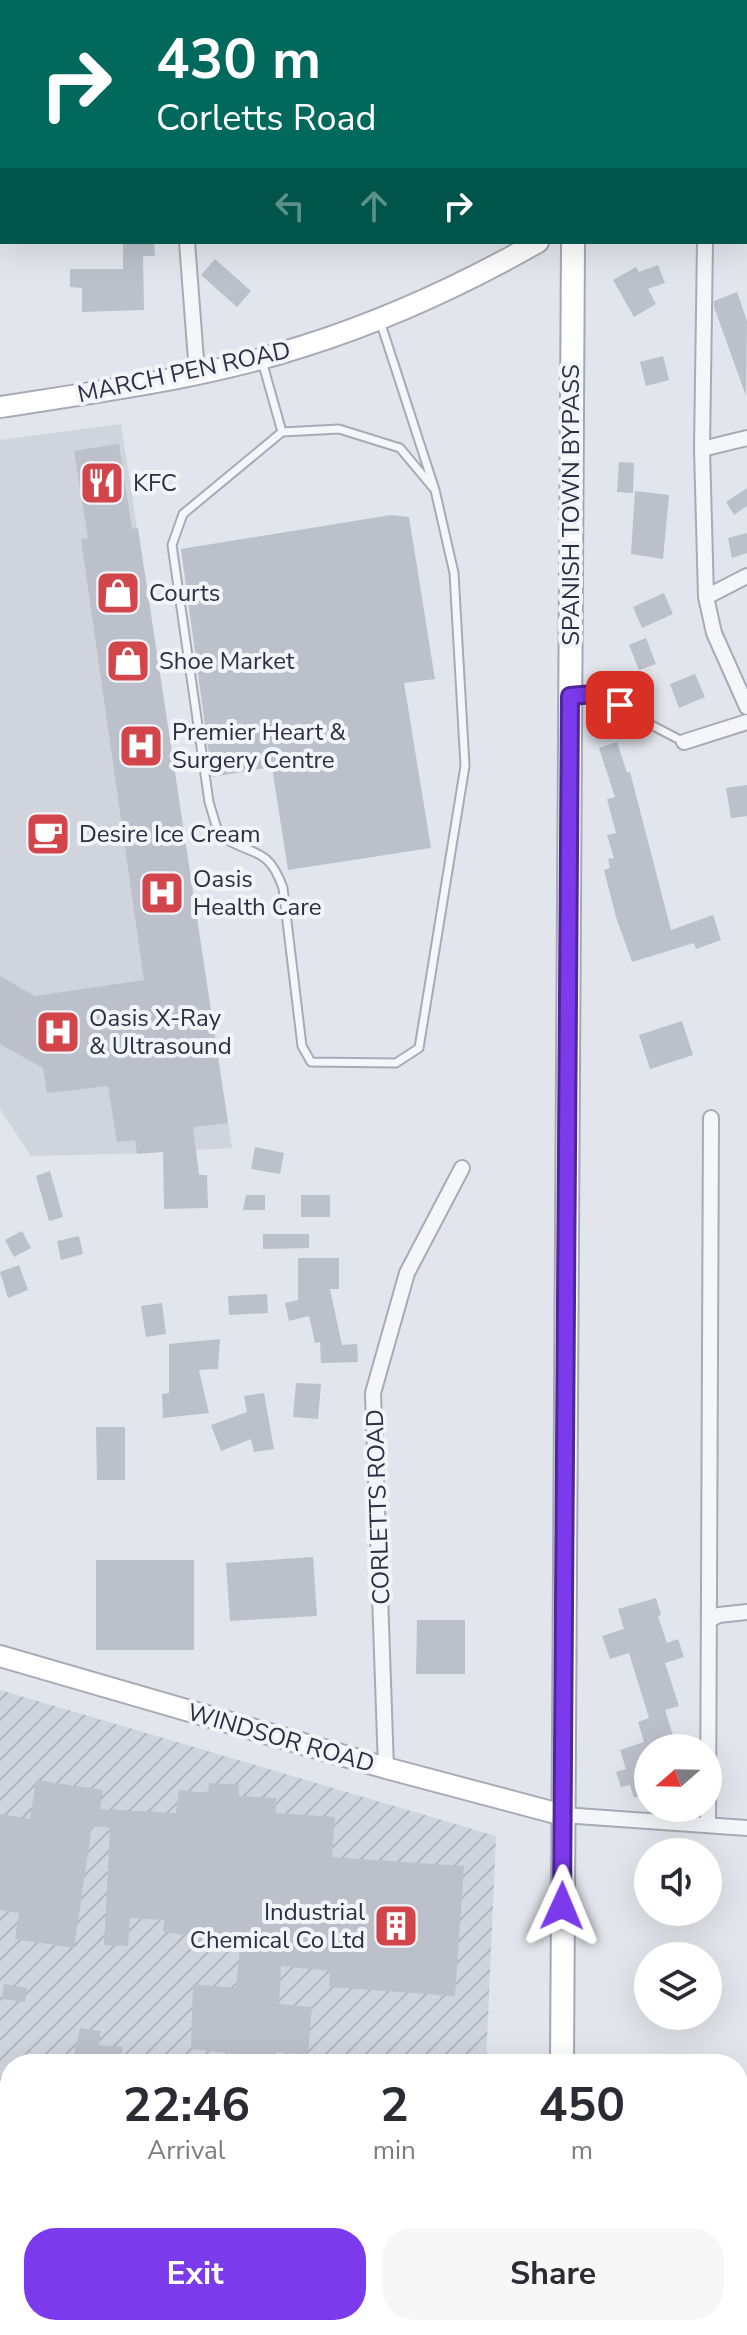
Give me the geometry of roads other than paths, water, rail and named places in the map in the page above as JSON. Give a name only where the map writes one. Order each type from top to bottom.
[{"type":"main road","name":"MARCH PEN ROAD","points":[[0,407],[139,386],[303,347],[379,319],[534,244]]},
{"type":"main road","name":"SPANISH TOWN BYPASS","points":[[562,2054],[573,244]]},
{"type":"main road","name":"WINDSOR ROAD","points":[[0,1656],[386,1768],[563,1815]]},
{"type":"street","points":[[187,244],[197,373]]},
{"type":"street","points":[[705,244],[702,449],[706,597],[714,633],[747,707]]},
{"type":"street","points":[[702,449],[747,438]]},
{"type":"street","points":[[706,597],[747,576]]},
{"type":"street","points":[[684,742],[747,722]]},
{"type":"street","points":[[708,1824],[711,1118]]},
{"type":"street","name":"CORLETTS ROAD","points":[[386,1768],[373,1393],[407,1273],[462,1168]]},
{"type":"street","points":[[709,1620],[719,1615],[747,1612]]},
{"type":"street","points":[[563,1815],[747,1828]]},
{"type":"lane","points":[[379,319],[435,490],[454,573],[465,766],[419,1048],[396,1063],[311,1062],[302,1046],[283,888],[277,872],[267,858],[219,835],[209,802],[172,545],[183,514],[282,432],[339,429],[400,448],[435,490]]},
{"type":"lane","points":[[261,358],[282,432]]},
{"type":"lane","points":[[570,696],[605,693],[636,717],[684,742]]},
{"type":"place","name":"KFC","points":[[102,483]]},
{"type":"place","name":"Courts","points":[[118,593]]},
{"type":"place","name":"Shoe Market","points":[[128,661]]},
{"type":"place","name":"Premier Heart & Surgery Centre","points":[[141,746]]},
{"type":"place","name":"Desire Ice Cream","points":[[48,834]]},
{"type":"place","name":"Oasis Health Care","points":[[162,893]]},
{"type":"place","name":"Oasis X-Ray & Ultrasound","points":[[58,1032]]},
{"type":"place","name":"Industrial Chemical Co Ltd","points":[[396,1926]]}]
